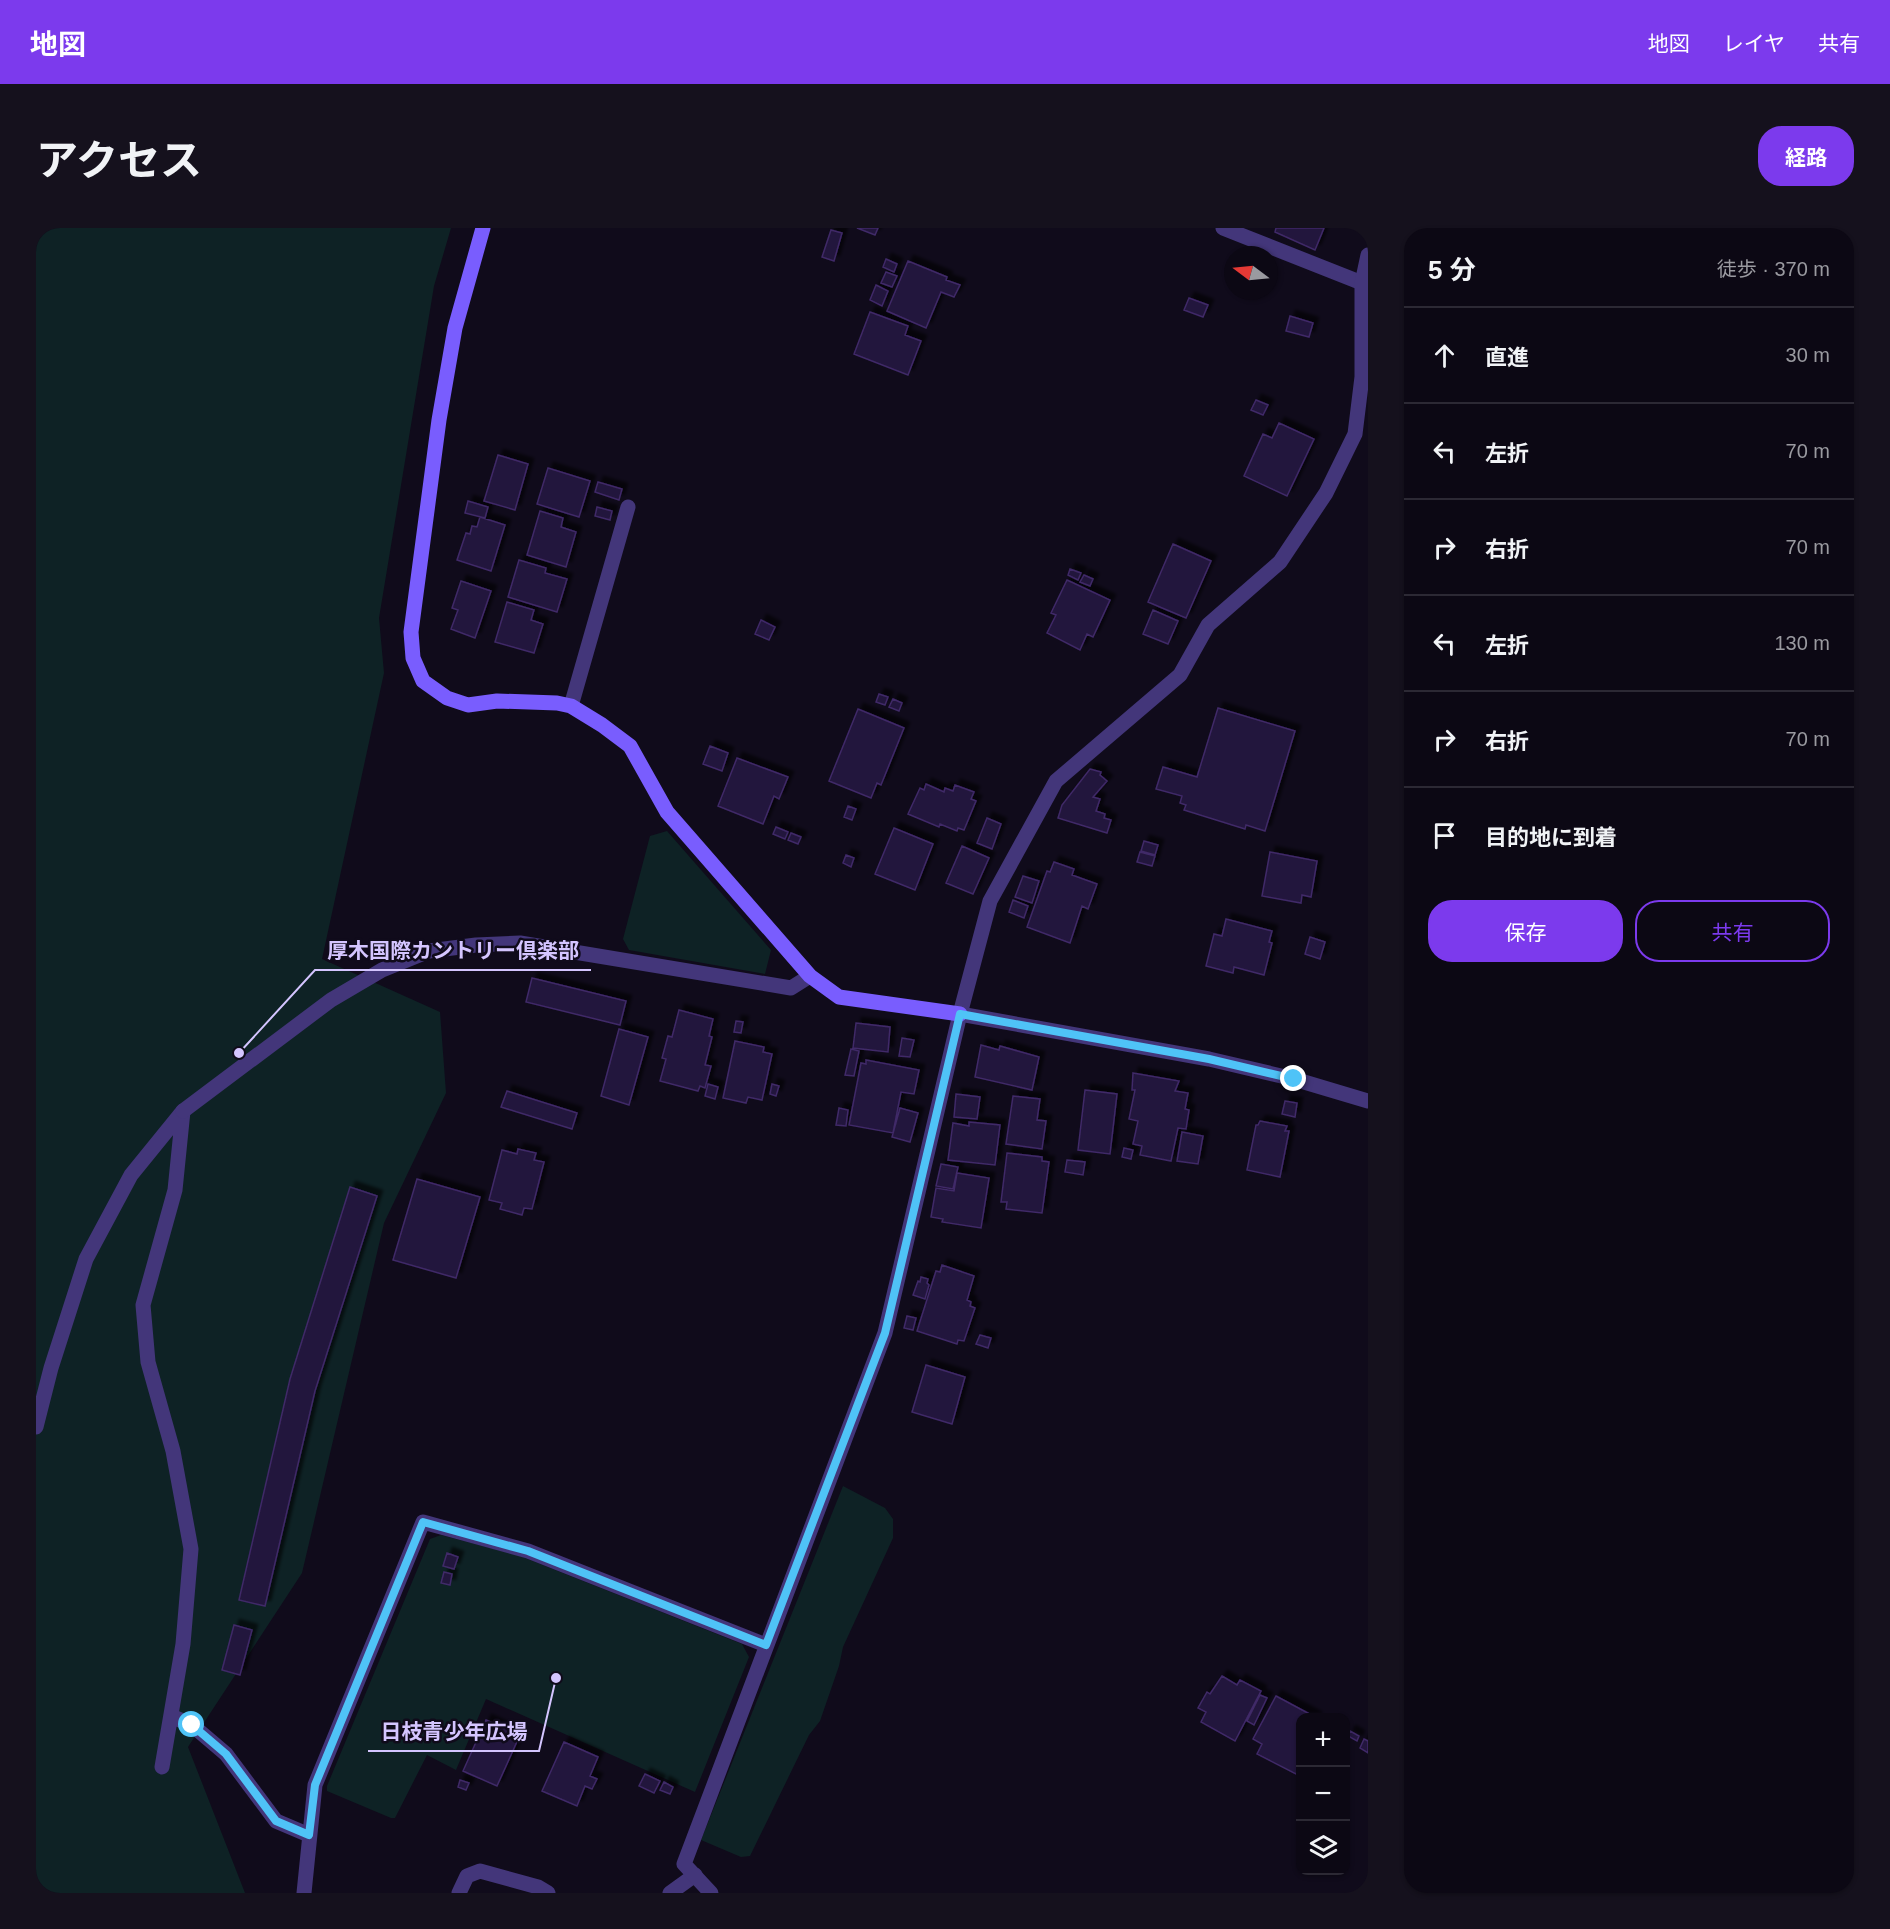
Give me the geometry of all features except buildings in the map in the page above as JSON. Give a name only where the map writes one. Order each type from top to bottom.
[{"type":"street","points":[[483,228],[455,328],[439,420],[411,632],[413,658],[423,681],[447,698],[468,705],[497,701],[557,703],[571,706],[630,746],[667,812],[810,976],[839,997],[960,1014],[1209,1059],[1294,1079],[1368,1101]]},
{"type":"street","points":[[1223,228],[1362,283]]},
{"type":"street","points":[[711,1893],[684,1864],[885,1333],[960,1014],[990,902],[1056,781],[1180,675],[1208,625],[1280,562],[1361,437],[1362,283],[1368,255]]},
{"type":"street","points":[[571,706],[628,507]]},
{"type":"street","points":[[36,1427],[51,1368],[86,1259],[131,1175],[183,1111],[331,1000],[382,970],[429,951],[476,945],[520,943],[791,988],[810,976]]},
{"type":"street","points":[[162,1767],[183,1644],[191,1549],[173,1451],[148,1362],[143,1305],[175,1190],[183,1111]]},
{"type":"street","points":[[304,1893],[315,1785],[423,1522],[528,1551],[766,1645]]},
{"type":"street","points":[[171,1716],[192,1725],[226,1754],[276,1821],[309,1835]]},
{"type":"street","points":[[459,1893],[467,1876],[480,1871],[538,1887],[548,1893]]},
{"type":"street","points":[[670,1893],[695,1875]]},
{"type":"green space","points":[[36,228],[451,228],[434,286],[379,618],[384,673],[322,959],[440,1012],[446,1093],[384,1223],[302,1573],[188,1747],[245,1893],[36,1893]]},
{"type":"green space","points":[[667,831],[771,950],[765,974],[629,950],[623,939],[650,836]]},
{"type":"green space","points":[[843,1486],[885,1508],[893,1519],[893,1538],[843,1647],[839,1666],[820,1721],[809,1735],[750,1856],[741,1857],[701,1840]]},
{"type":"green space","points":[[441,1535],[520,1556],[742,1644],[749,1657],[695,1792],[486,1699],[456,1770],[427,1755],[395,1818],[327,1791],[327,1786],[430,1539]]},
{"type":"place","name":"厚木国際カントリー倶楽部","points":[[239,1053]]},
{"type":"place","name":"日枝青少年広場","points":[[556,1678]]},
{"type":"route","points":[[192,1725],[226,1754],[276,1821],[309,1835],[315,1785],[423,1522],[528,1551],[766,1645],[885,1333],[960,1014],[1209,1059],[1294,1079]]}]
